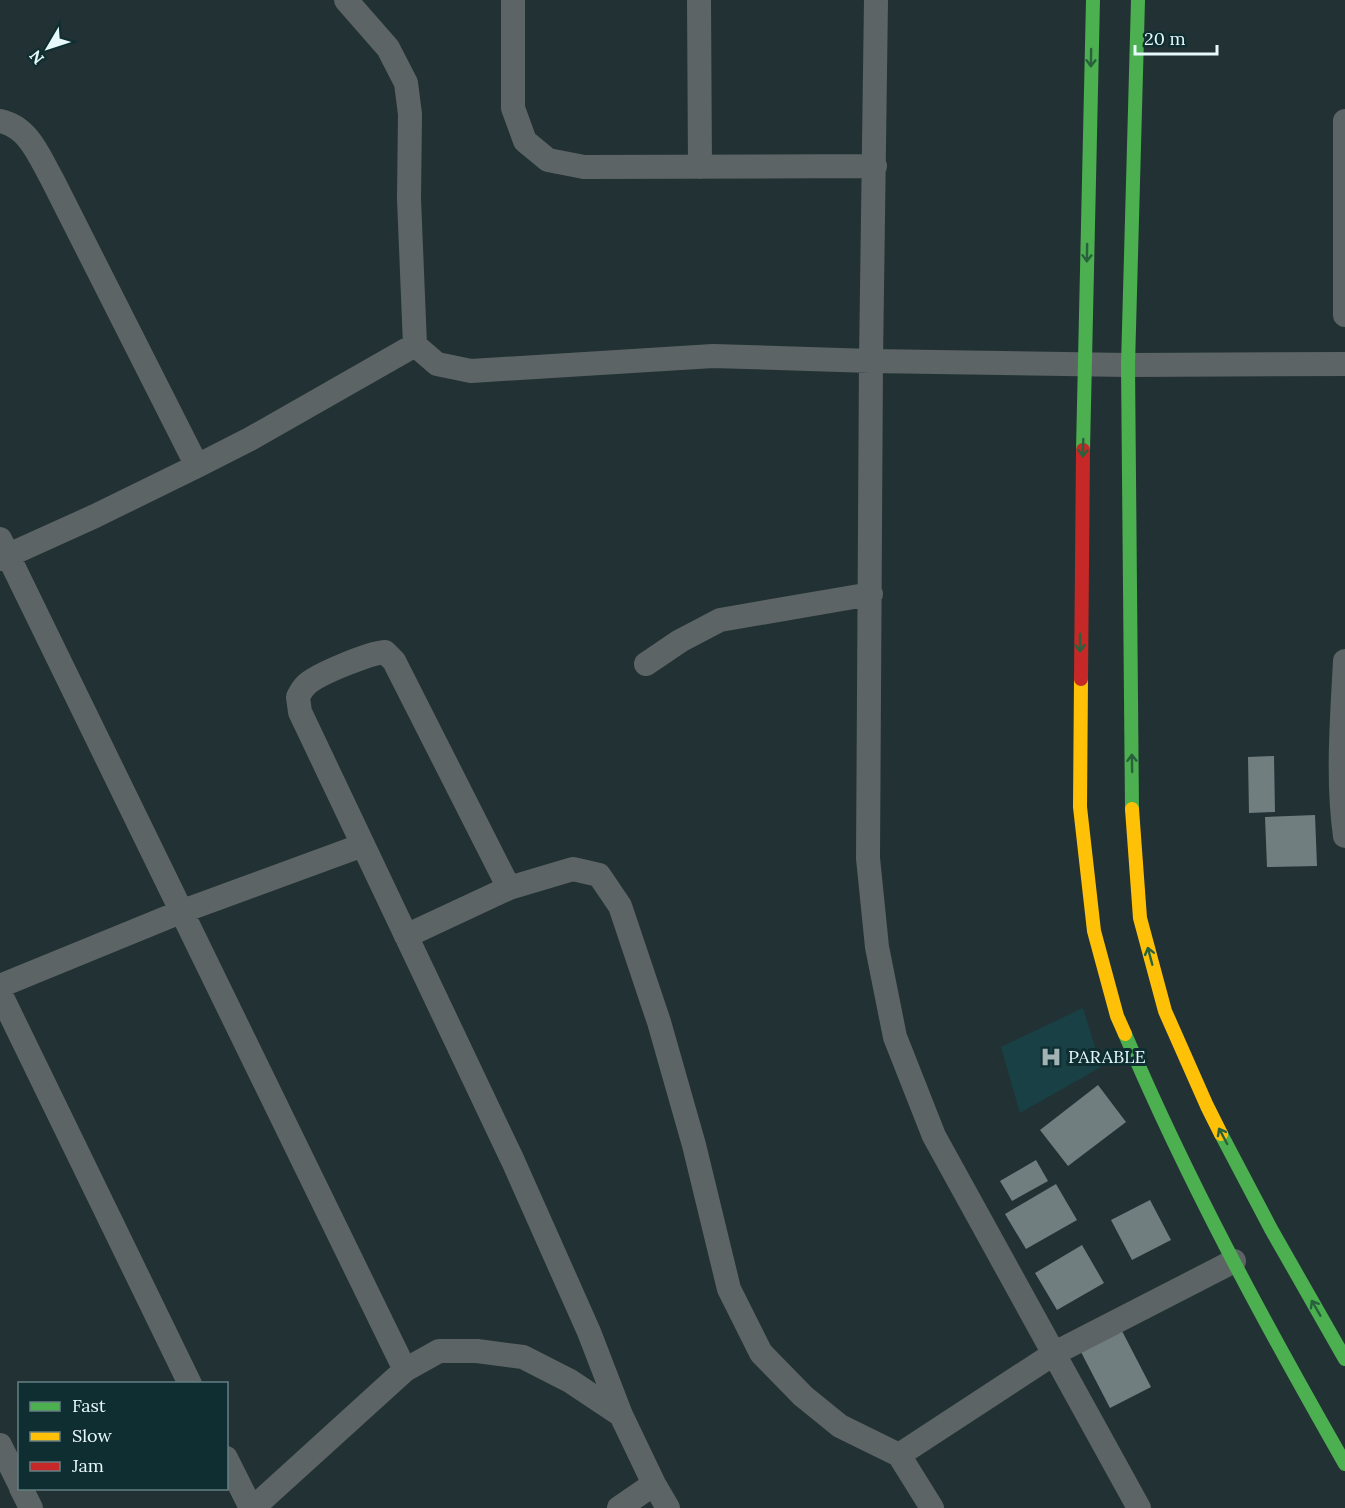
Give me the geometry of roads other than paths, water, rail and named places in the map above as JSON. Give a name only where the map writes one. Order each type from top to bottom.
[{"type":"street","points":[[346,0],[388,48],[406,83],[410,114],[409,199],[415,345],[438,364],[471,371],[713,356],[1128,365],[1345,364]]},
{"type":"street","points":[[513,0],[513,108],[525,141],[548,160],[584,167],[875,166]]},
{"type":"street","points":[[699,0],[700,167]]},
{"type":"street","points":[[876,0],[868,858],[877,947],[895,1037],[934,1136],[1139,1508]]},
{"type":"street","points":[[1093,0],[1082,491],[1080,807],[1094,931],[1117,1016],[1160,1116],[1302,1389],[1345,1464]]},
{"type":"street","points":[[1138,0],[1128,365],[1132,803],[1140,918],[1165,1011],[1207,1106],[1271,1229],[1345,1359]]},
{"type":"street","points":[[0,121],[8,123],[29,137],[197,466]]},
{"type":"street","points":[[1345,121],[1345,315]]},
{"type":"street","points":[[405,1370],[183,911],[3,551],[197,466],[250,439],[415,345]]},
{"type":"street","points":[[646,664],[680,641],[720,620],[871,594]]},
{"type":"street","points":[[509,888],[394,661],[385,652],[374,653],[306,684],[298,697],[300,712],[522,1183],[589,1332],[621,1415],[668,1508]]},
{"type":"street","points":[[1345,661],[1341,736],[1342,815],[1345,836]]},
{"type":"street","points":[[0,986],[183,911],[363,845]]},
{"type":"street","points":[[406,936],[509,888],[573,869],[600,875],[620,906],[652,1001],[694,1145],[729,1289],[761,1353],[803,1396],[840,1426],[899,1455],[932,1508]]},
{"type":"street","points":[[0,993],[190,1382]]},
{"type":"street","points":[[899,1455],[1055,1353],[1234,1261]]},
{"type":"street","points":[[228,1462],[252,1508],[405,1370],[439,1351],[477,1351],[523,1357],[570,1381],[621,1415]]},
{"type":"street","points":[[0,1445],[18,1483]]},
{"type":"street","points":[[619,1508],[654,1484]]},
{"type":"street","points":[[22,1490],[31,1508]]},
{"type":"place","name":"PARABLE","points":[[1051,1057]]}]
